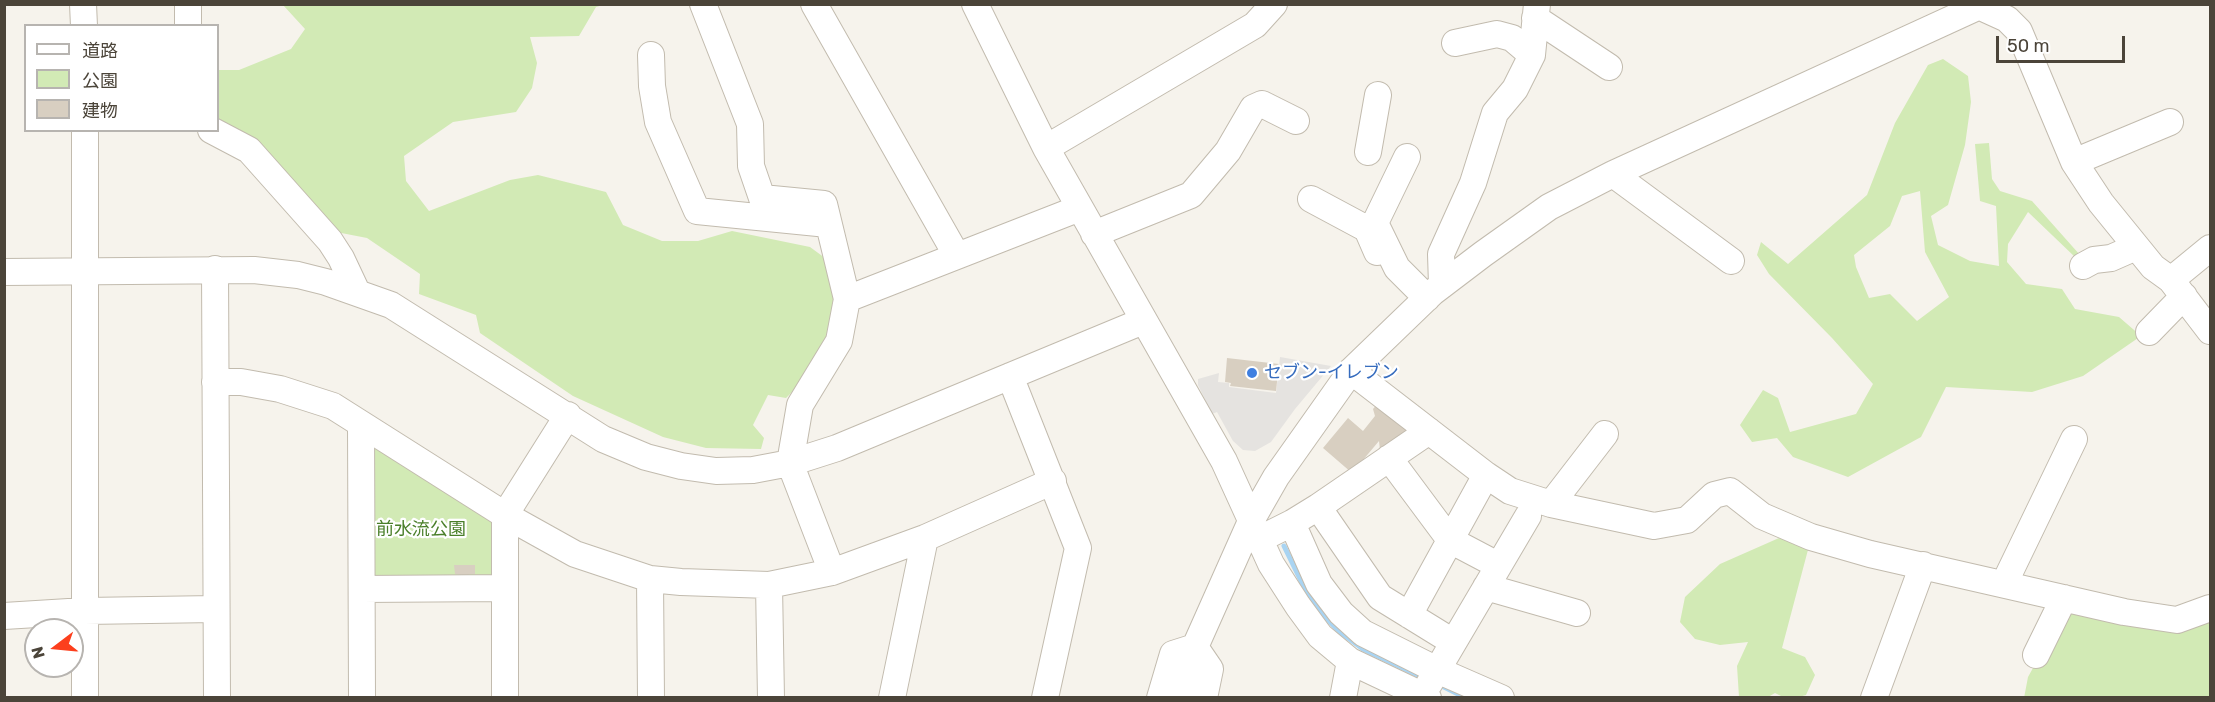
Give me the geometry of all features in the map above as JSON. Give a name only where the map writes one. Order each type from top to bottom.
[{"type":"street","points":[[83,4],[84,24]]},
{"type":"street","points":[[188,4],[188,24]]},
{"type":"street","points":[[703,4],[750,124],[751,166],[762,198],[824,204],[847,299],[839,340],[800,405],[790,463],[832,572]]},
{"type":"street","points":[[814,4],[957,256]]},
{"type":"street","points":[[975,4],[1046,148],[1224,460],[1270,564],[1320,636],[1350,661],[1425,696],[1453,642],[1528,516]]},
{"type":"street","points":[[1046,148],[1255,24],[1275,4]]},
{"type":"street","points":[[1184,698],[1195,647],[1256,529],[1276,477],[1352,371],[1428,297],[1549,207],[1613,174],[1978,5],[2007,19],[2019,31],[2074,162],[2101,203],[2136,247],[2153,267],[2177,288],[2211,331]]},
{"type":"street","points":[[1428,297],[1441,254],[1473,183],[1495,113],[1515,89],[1532,55],[1536,11]]},
{"type":"street","points":[[1536,11],[1609,68]]},
{"type":"street","points":[[1455,44],[1497,34],[1512,38],[1532,55]]},
{"type":"street","points":[[651,55],[652,86],[658,122],[697,211],[828,224]]},
{"type":"street","points":[[1378,95],[1363,150],[1404,162],[1375,223],[1397,268],[1428,297]]},
{"type":"street","points":[[1094,234],[1191,195],[1228,151],[1253,108],[1262,104],[1296,121]]},
{"type":"street","points":[[2074,162],[2170,122]]},
{"type":"street","points":[[85,132],[86,698]]},
{"type":"street","points":[[215,132],[249,150],[330,241],[357,292]]},
{"type":"street","points":[[1613,174],[1731,261]]},
{"type":"street","points":[[1311,199],[1367,229],[1387,276],[1428,297]]},
{"type":"street","points":[[847,299],[1080,208]]},
{"type":"street","points":[[2083,267],[2094,260],[2111,258],[2136,247]]},
{"type":"street","points":[[2149,332],[2177,288],[2211,249]]},
{"type":"street","points":[[4,272],[215,269],[254,270],[298,275],[357,292],[391,305],[603,439],[681,466],[716,471],[753,470],[790,463],[837,448],[1143,321]]},
{"type":"street","points":[[215,269],[217,698]]},
{"type":"street","points":[[1352,371],[1486,475],[1510,491],[1551,504],[1654,526],[1687,520],[1714,495],[1730,491],[1762,516],[1811,537],[1923,566],[2124,612],[2177,620],[2211,608]]},
{"type":"street","points":[[1010,376],[1078,548],[1045,698]]},
{"type":"street","points":[[215,382],[241,382],[289,391],[333,406],[505,514],[575,554],[650,579],[769,585],[832,572],[925,538],[1053,482]]},
{"type":"street","points":[[505,698],[505,514],[568,415]]},
{"type":"street","points":[[361,425],[362,698]]},
{"type":"street","points":[[1256,529],[1292,523],[1429,431]]},
{"type":"street","points":[[1551,504],[1605,434]]},
{"type":"street","points":[[2004,584],[2074,439]]},
{"type":"street","points":[[1389,458],[1450,540],[1488,560]]},
{"type":"street","points":[[1409,615],[1486,475]]},
{"type":"street","points":[[1318,507],[1380,597],[1453,642]]},
{"type":"street","points":[[1292,523],[1319,584],[1341,613],[1363,633],[1500,698]]},
{"type":"street","points":[[892,698],[925,538]]},
{"type":"street","points":[[1874,698],[1923,566]]},
{"type":"street","points":[[650,579],[651,698]]},
{"type":"street","points":[[769,585],[771,698]]},
{"type":"street","points":[[1486,587],[1577,613]]},
{"type":"street","points":[[362,589],[505,588]]},
{"type":"street","points":[[2036,655],[2064,598]]},
{"type":"street","points":[[4,616],[85,611],[216,609]]},
{"type":"street","points":[[1160,698],[1173,654],[1195,647]]},
{"type":"street","points":[[1195,647],[1210,669],[1204,698]]},
{"type":"street","points":[[1343,698],[1350,661]]},
{"type":"green space","points":[[283,5],[603,5],[596,7],[579,36],[530,37],[537,63],[532,88],[516,112],[453,122],[404,156],[406,181],[429,211],[510,180],[538,175],[606,192],[623,225],[662,241],[698,241],[732,231],[810,247],[825,258],[834,293],[828,338],[798,386],[786,398],[768,395],[753,425],[764,438],[761,449],[706,448],[663,437],[573,396],[480,333],[476,315],[419,294],[420,274],[367,238],[331,231],[219,122],[219,70],[239,70],[291,49],[305,29]]},
{"type":"green space","points":[[1943,59],[1968,76],[1971,102],[1965,145],[1948,205],[1931,216],[1938,245],[1970,261],[1999,266],[1996,206],[1980,201],[1975,144],[1989,143],[1992,179],[2000,191],[2032,201],[2080,255],[2076,258],[2028,212],[2008,244],[2007,262],[2026,284],[2062,289],[2075,309],[2119,317],[2141,336],[2083,376],[2032,392],[1946,387],[1921,437],[1848,477],[1793,457],[1777,438],[1752,442],[1740,425],[1763,390],[1778,398],[1790,432],[1856,414],[1873,384],[1832,338],[1769,274],[1757,255],[1761,242],[1788,264],[1867,195],[1895,123],[1928,65]],"holes":[[[1920,191],[1925,252],[1949,297],[1917,321],[1890,294],[1869,298],[1856,267],[1854,255],[1890,226],[1902,196]]]},
{"type":"green space","name":"前水流公園","points":[[377,442],[493,515],[498,573],[490,582],[374,581],[368,448]]},
{"type":"green space","points":[[1779,538],[1809,546],[1782,648],[1805,657],[1815,675],[1806,695],[1783,697],[1775,693],[1768,697],[1739,697],[1737,666],[1748,642],[1720,645],[1695,639],[1680,622],[1685,597],[1720,564]]},
{"type":"green space","points":[[2068,605],[2210,617],[2210,697],[2024,698],[2028,677]]},
{"type":"shaded area","points":[[1280,357],[1331,366],[1271,442],[1255,451],[1243,450],[1233,441],[1217,412],[1212,414],[1198,385],[1198,379],[1219,373],[1218,382],[1229,383],[1229,387],[1276,393]]},
{"type":"building","name":"セブン-イレブン","points":[[1227,358],[1279,364],[1276,391],[1230,386],[1231,383],[1225,382]]},
{"type":"building","points":[[1379,402],[1412,428],[1380,450],[1379,441],[1352,473],[1323,448],[1348,418],[1363,431],[1375,416],[1373,409]]},
{"type":"building","points":[[454,565],[475,565],[475,574],[469,574],[470,577],[455,574]]},
{"type":"waterway","points":[[1284,546],[1302,583],[1321,613],[1340,632],[1363,649],[1424,678]]},
{"type":"waterway","points":[[1438,684],[1466,698]]},
{"type":"place","name":"セブン-イレブン","points":[[1252,373]]}]
